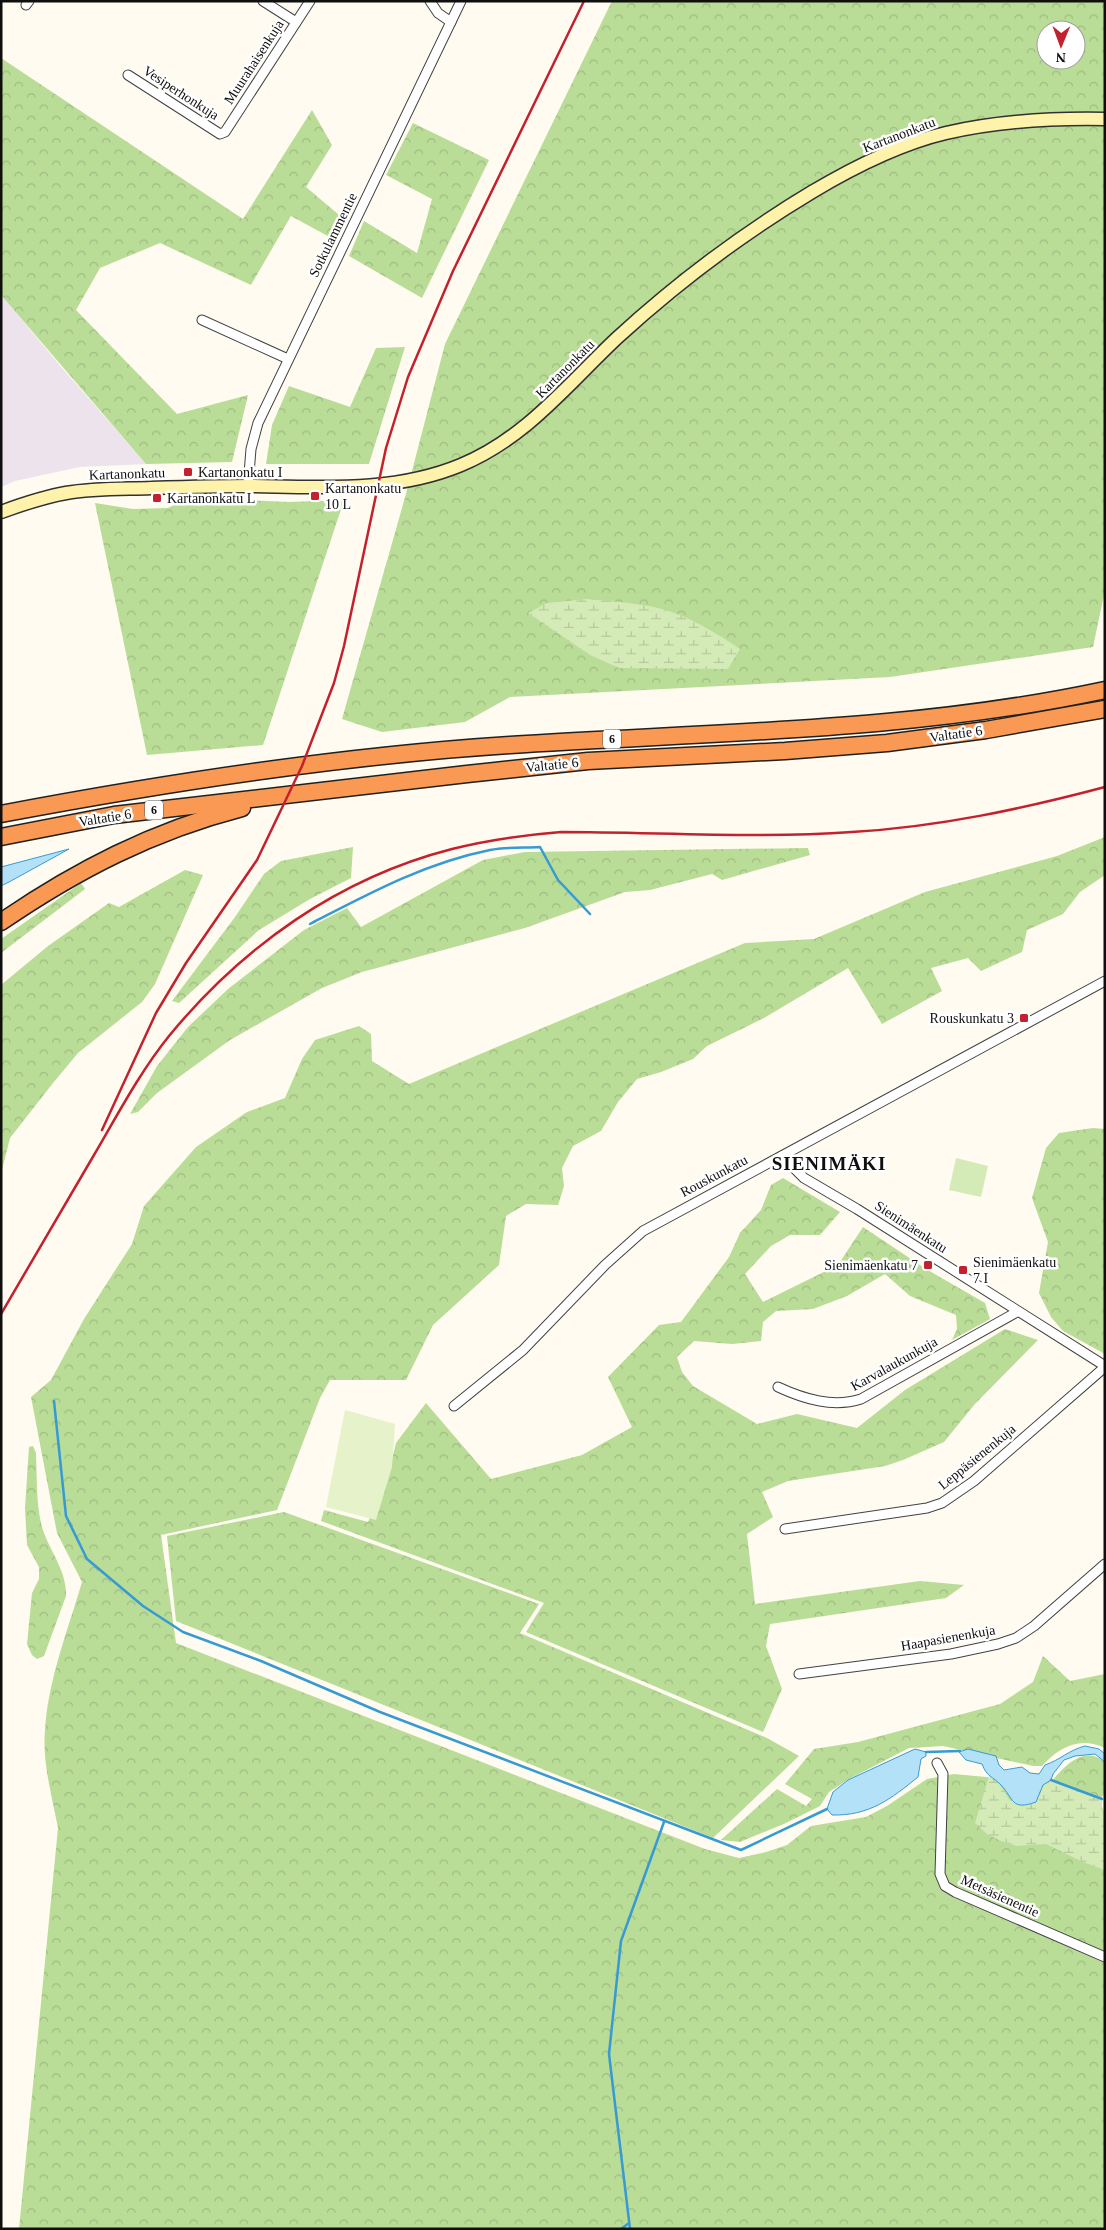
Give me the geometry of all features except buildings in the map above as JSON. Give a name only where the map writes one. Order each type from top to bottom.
[{"type":"highway","name":"Valtatie 6","points":[[1,814],[118,792],[336,761],[508,745],[784,731],[884,723],[1053,700],[1105,690]]},
{"type":"highway","name":"Valtatie 6","points":[[1,837],[114,815],[308,792],[588,761],[786,752],[887,743],[986,730],[1105,709]]},
{"type":"highway","points":[[1,922],[38,896],[87,868],[148,838],[222,813],[308,792]]},
{"type":"main road","name":"Kartanonkatu","points":[[1,512],[38,499],[86,490],[384,484],[413,480],[462,465],[505,442],[525,428],[617,338],[676,286],[713,257],[797,202],[858,167],[888,152],[944,133],[1025,122],[1105,119]]},
{"type":"street","points":[[263,1],[296,22]]},
{"type":"street","name":"Muurahaisenkuja","points":[[220,134],[225,132],[310,1]]},
{"type":"street","points":[[430,1],[438,13],[450,22]]},
{"type":"street","name":"Sotkulammentie","points":[[248,486],[251,449],[258,423],[461,1]]},
{"type":"street","name":"Vesiperhonkuja","points":[[128,75],[220,134]]},
{"type":"street","points":[[202,320],[288,359]]},
{"type":"street","name":"Rouskunkatu","points":[[454,1406],[523,1350],[605,1265],[643,1231],[1105,981]]},
{"type":"street","name":"Sienimäenkatu","points":[[782,1156],[804,1178],[857,1209],[1105,1367]]},
{"type":"street","name":"Karvalaukunkuja","points":[[778,1387],[793,1394],[823,1402],[837,1404],[856,1401],[1017,1312]]},
{"type":"street","name":"Leppäsienenkuja","points":[[785,1529],[918,1510],[942,1503],[974,1481],[1105,1367]]},
{"type":"street","name":"Haapasienenkuja","points":[[799,1674],[951,1654],[998,1644],[1016,1638],[1034,1626],[1105,1564]]},
{"type":"street","name":"Metsäsienentie","points":[[937,1763],[943,1774],[940,1874],[945,1886],[1105,1957]]},
{"type":"shaded area","points":[[1,295],[146,464],[80,467],[15,481],[1,487]]},
{"type":"green space","points":[[612,1],[1105,1],[1105,590],[1093,647],[890,677],[510,697],[465,722],[382,732],[342,719],[406,494],[445,344]]},
{"type":"green space","points":[[1,58],[243,219],[312,110],[332,145],[306,187],[345,220],[337,241],[291,216],[251,285],[160,243],[100,268],[76,310],[177,414],[248,395],[232,462],[146,464],[1,295]]},
{"type":"green space","points":[[413,123],[489,160],[422,298],[349,256],[364,221],[417,253],[432,199],[386,175]]},
{"type":"green space","points":[[405,347],[369,464],[266,464],[272,425],[289,386],[350,407],[376,348]]},
{"type":"green space","points":[[188,498],[289,502],[344,500],[263,745],[147,755],[95,503],[133,509],[168,508]]},
{"type":"green space","points":[[587,599],[641,605],[672,612],[699,624],[740,649],[728,669],[619,668],[590,655],[528,613],[547,603]]},
{"type":"green space","points":[[1105,837],[1105,875],[1080,892],[1063,914],[1027,930],[1022,952],[981,971],[968,958],[931,968],[942,991],[882,1024],[848,968],[764,1018],[707,1046],[693,1059],[637,1079],[618,1102],[601,1131],[573,1146],[562,1168],[564,1186],[558,1205],[526,1204],[506,1216],[499,1265],[433,1325],[406,1380],[330,1380],[320,1398],[277,1510],[161,1535],[176,1643],[705,1849],[739,1858],[787,1845],[811,1826],[866,1817],[887,1806],[927,1779],[954,1774],[1050,1783],[1061,1770],[1074,1760],[1089,1755],[1105,1762],[1105,1792],[1100,1800],[1105,1817],[1105,2229],[19,2229],[58,1828],[46,1767],[45,1730],[54,1674],[82,1582],[57,1533],[31,1397],[51,1380],[84,1319],[132,1244],[144,1206],[196,1147],[247,1112],[285,1098],[302,1059],[315,1040],[359,1026],[371,1034],[372,1061],[409,1084],[745,943],[814,939],[925,892],[1057,856]]},
{"type":"green space","points":[[353,847],[351,878],[310,899],[259,930],[179,1003],[172,1001],[235,917],[264,874],[281,861]]},
{"type":"green space","points":[[808,848],[810,855],[722,880],[712,874],[650,890],[625,892],[525,928],[362,972],[322,988],[230,1040],[157,1093],[138,1112],[130,1114],[157,1066],[188,1027],[228,989],[304,930],[347,908],[361,927],[483,860],[525,852]]},
{"type":"green space","points":[[185,870],[203,875],[155,984],[142,1002],[78,1053],[53,1083],[10,1138],[1,1174],[1,985],[48,946],[109,903],[119,907]]},
{"type":"green space","points":[[81,883],[85,889],[1,953],[1,939]]},
{"type":"green space","points":[[1093,1128],[1105,1129],[1105,1354],[1063,1331],[1051,1317],[1039,1293],[1048,1242],[1032,1198],[1046,1148],[1059,1133]]},
{"type":"green space","points":[[956,1158],[988,1166],[981,1197],[949,1190]]},
{"type":"green space","points":[[783,1178],[840,1212],[820,1235],[790,1235],[771,1246],[745,1274],[763,1302],[838,1265],[863,1227],[926,1269],[985,1303],[990,1319],[952,1340],[957,1329],[956,1315],[910,1296],[885,1274],[847,1296],[813,1309],[776,1311],[763,1322],[761,1341],[732,1344],[694,1341],[677,1357],[682,1372],[693,1386],[757,1424],[797,1414],[857,1428],[905,1390],[1005,1329],[1038,1340],[974,1405],[944,1442],[885,1466],[788,1481],[762,1492],[773,1517],[747,1534],[755,1604],[920,1581],[964,1585],[946,1598],[770,1624],[766,1646],[782,1689],[763,1732],[526,1632],[544,1603],[321,1521],[324,1510],[368,1522],[387,1480],[396,1443],[426,1403],[491,1479],[582,1455],[632,1427],[608,1377],[659,1325],[681,1322],[729,1257],[740,1233],[761,1210],[771,1185]]},
{"type":"green space","points":[[345,1410],[395,1424],[392,1467],[376,1520],[326,1507]]},
{"type":"green space","points":[[33,1446],[36,1453],[37,1490],[42,1527],[61,1569],[66,1587],[66,1596],[44,1656],[37,1659],[32,1655],[27,1644],[32,1593],[39,1579],[39,1567],[27,1545],[25,1508],[29,1447]]},
{"type":"green space","points":[[284,1512],[539,1604],[520,1633],[767,1738],[799,1756],[713,1838],[176,1621],[167,1536]]},
{"type":"green space","points":[[1043,1656],[1070,1681],[1105,1674],[1105,1748],[1087,1743],[1070,1745],[1056,1753],[1042,1766],[1033,1766],[943,1746],[909,1748],[849,1779],[829,1792],[820,1806],[786,1823],[740,1842],[721,1840],[777,1789],[806,1806],[812,1799],[785,1784],[814,1749],[858,1742],[1000,1704],[1033,1682]]},
{"type":"green space","points":[[989,1776],[999,1783],[1010,1801],[1040,1794],[1043,1785],[1051,1780],[1102,1799],[1102,1811],[1105,1815],[1105,1870],[1083,1862],[1046,1844],[1017,1846],[987,1834],[975,1823]]},
{"type":"water","points":[[69,849],[9,882],[1,886],[1,867]]},
{"type":"water","points":[[1085,1746],[1099,1749],[1105,1754],[1105,1762],[1095,1754],[1075,1756],[1064,1760],[1053,1774],[1051,1780],[1043,1785],[1036,1802],[1022,1805],[1014,1802],[1001,1785],[988,1774],[982,1764],[966,1760],[959,1752],[968,1749],[996,1756],[999,1765],[1004,1770],[1022,1767],[1030,1773],[1039,1774],[1045,1765]]},
{"type":"water","points":[[915,1749],[926,1752],[926,1756],[921,1759],[918,1777],[889,1799],[857,1813],[845,1815],[832,1815],[827,1809],[833,1792],[848,1780]]},
{"type":"waterway","points":[[310,924],[375,891],[420,871],[466,856],[502,848],[540,847],[558,880],[590,914]]},
{"type":"waterway","points":[[54,1401],[66,1516],[87,1559],[143,1606],[183,1632],[261,1661],[380,1712],[741,1850],[827,1809]]},
{"type":"waterway","points":[[926,1752],[960,1751]]},
{"type":"waterway","points":[[1051,1780],[1102,1799]]},
{"type":"waterway","points":[[630,2229],[609,2054],[621,1941],[664,1822]]},
{"type":"waterway","points":[[621,2229],[629,2223]]},
{"type":"railway","points":[[102,1130],[156,1013],[186,963],[257,860],[302,766],[334,683],[344,646],[386,448],[408,377],[453,271],[584,1]]},
{"type":"railway","points":[[1,1314],[148,1064],[169,1036],[198,1003],[261,945],[332,897],[371,878],[410,862],[452,849],[520,836],[561,832],[779,835],[884,830],[980,816],[1043,803],[1105,787]]},
{"type":"place","name":"Kartanonkatu I","points":[[188,472]]},
{"type":"place","name":"Kartanonkatu 10 L","points":[[315,496]]},
{"type":"place","name":"Kartanonkatu L","points":[[157,498]]},
{"type":"place","name":"Rouskunkatu 3","points":[[1024,1018]]},
{"type":"place","name":"Sienimäenkatu 7","points":[[928,1265]]},
{"type":"place","name":"Sienimäenkatu 7 I","points":[[963,1270]]},
{"type":"district","name":"SIENIMÄKI","points":[[829,1163]]}]
